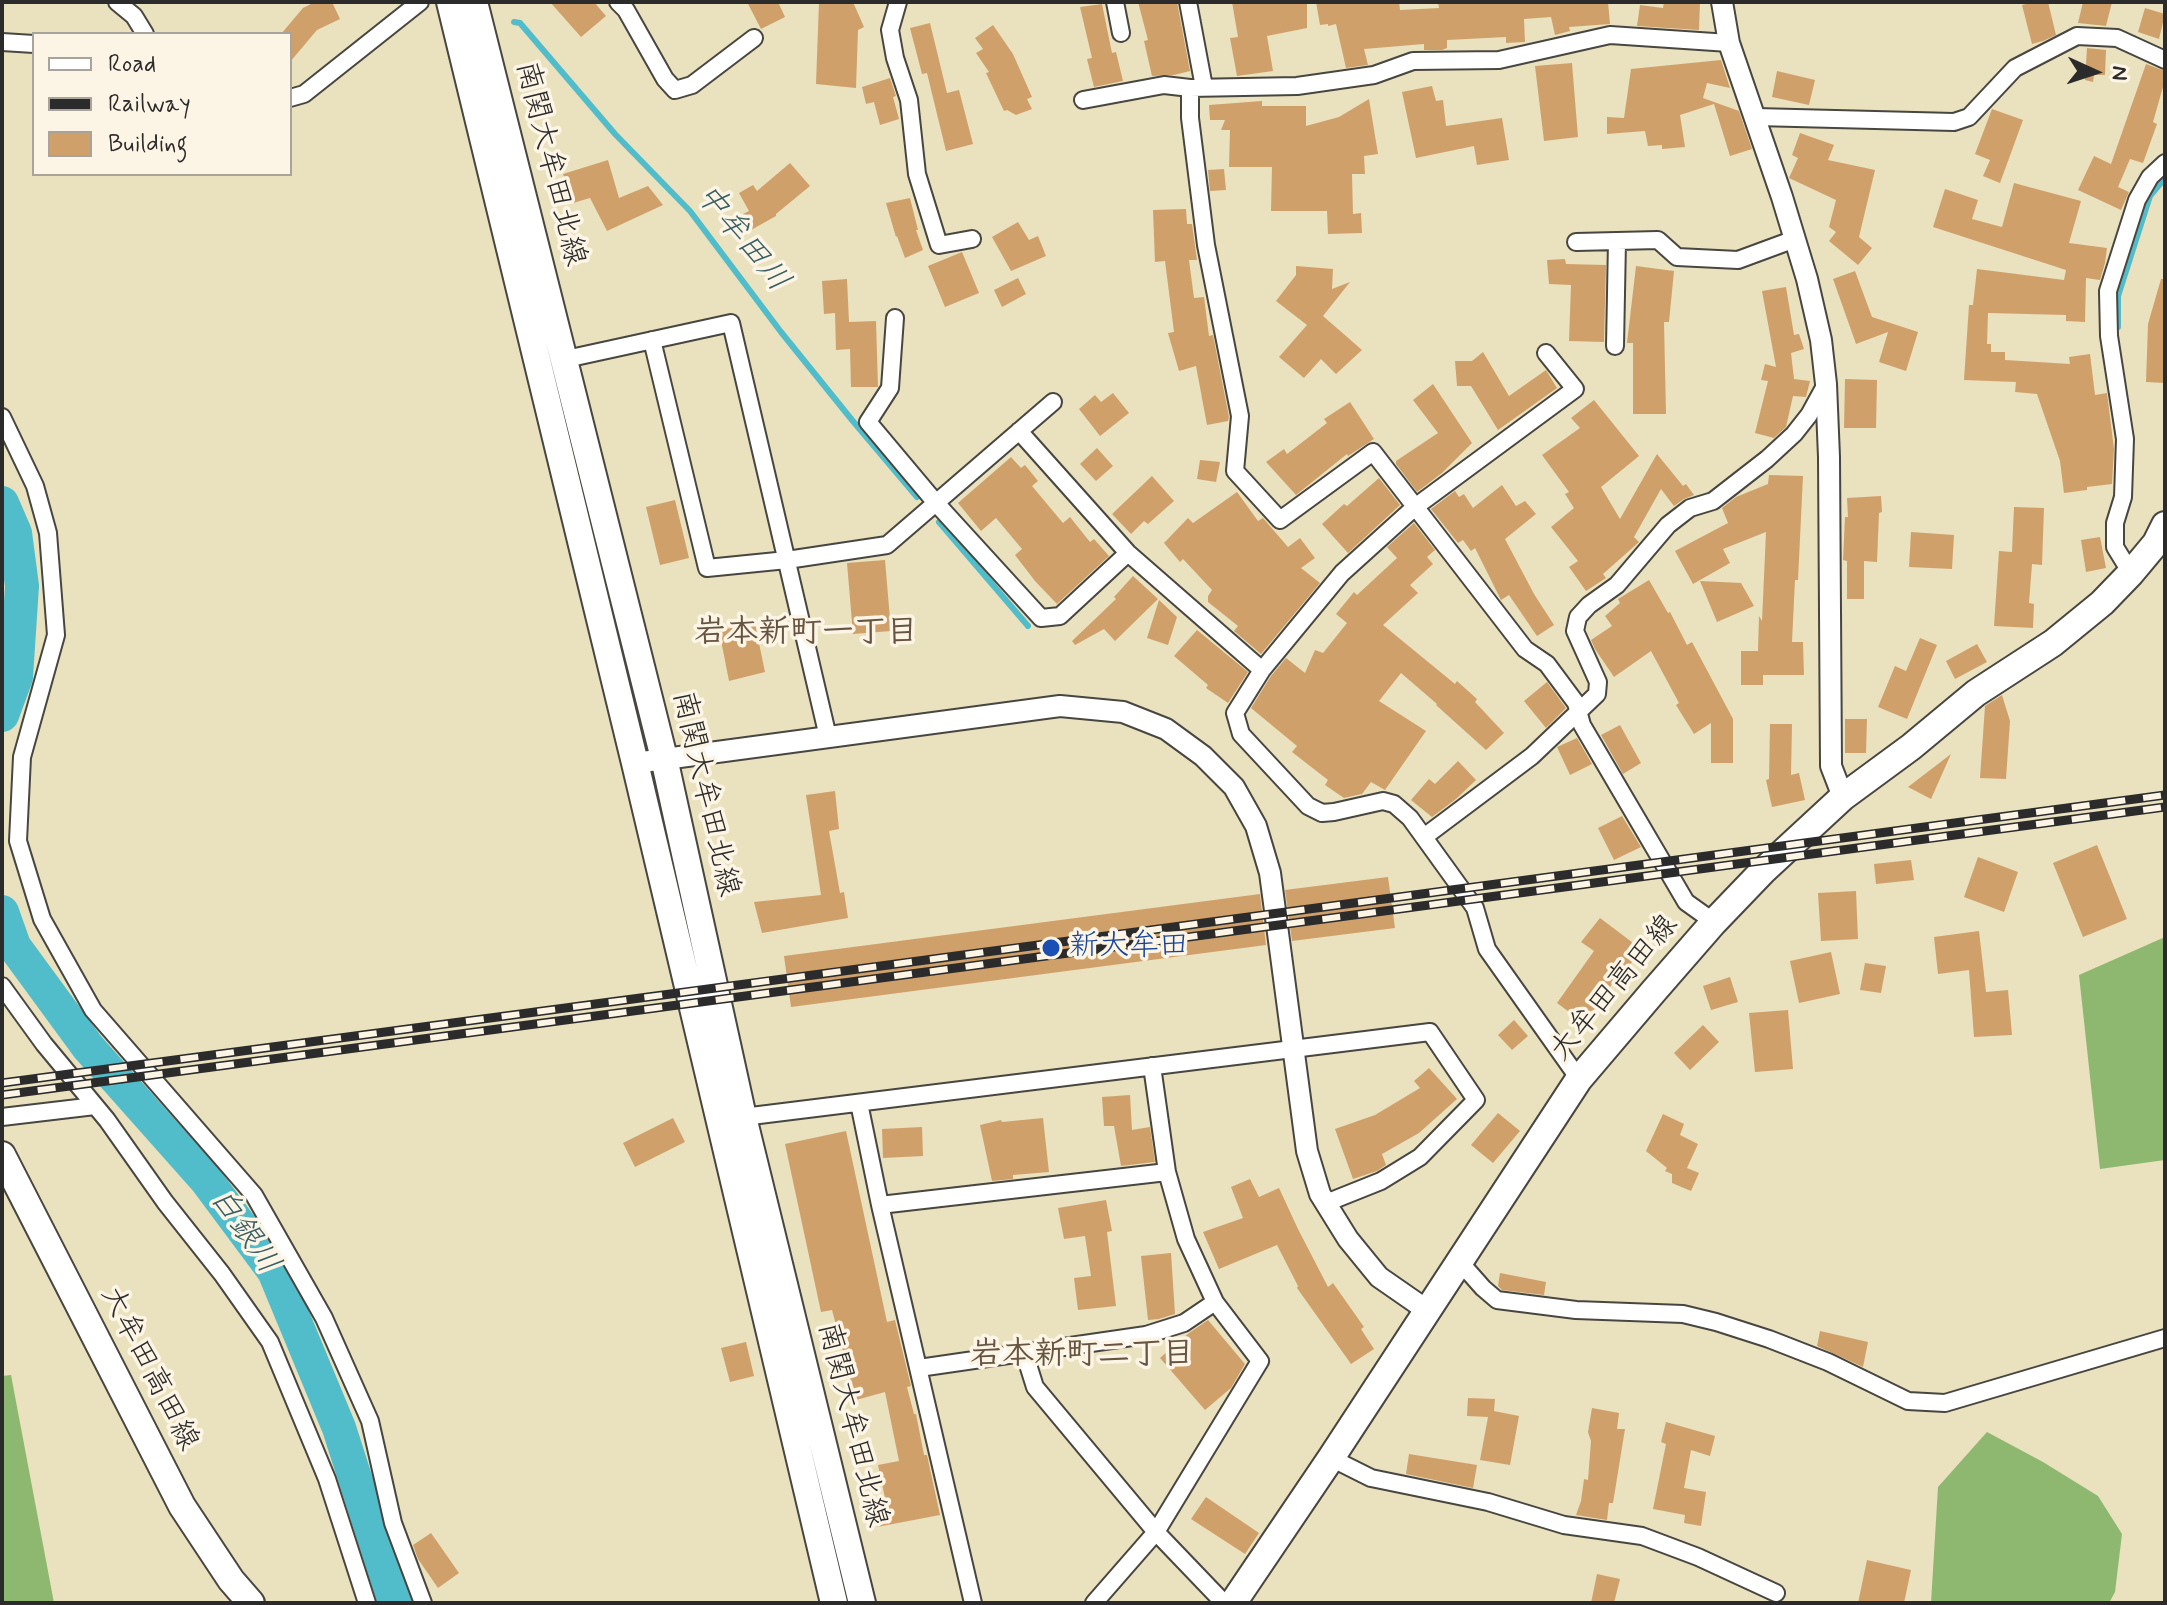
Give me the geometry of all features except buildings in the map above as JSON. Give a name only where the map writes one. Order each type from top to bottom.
[{"type":"main road","name":"南関大牟田北線","points":[[450,2],[635,763],[834,1603]]},
{"type":"main road","name":"南関大牟田北線","points":[[474,2],[664,758],[743,1117],[862,1603]]},
{"type":"main road","name":"大牟田高田線","points":[[1233,1603],[1579,1079],[1714,922],[1763,871],[1843,797],[1911,747],[1976,693],[2053,643],[2102,603],[2156,543],[2165,525]]},
{"type":"main road","name":"大牟田高田線","points":[[2,1155],[182,1506],[231,1580],[251,1603]]},
{"type":"street","points":[[117,2],[134,16],[144,32]]},
{"type":"street","points":[[292,97],[304,94],[420,2]]},
{"type":"street","points":[[618,2],[626,10],[665,79],[675,90],[692,85],[754,38]]},
{"type":"street","points":[[898,2],[890,30],[895,58],[909,100],[917,174],[939,245],[972,239]]},
{"type":"street","points":[[1115,2],[1121,33]]},
{"type":"street","points":[[1188,2],[1197,87],[1190,118],[1206,245],[1240,416],[1235,471],[1280,520],[1373,452],[1525,649],[1547,664],[1576,703],[1582,725],[1686,902],[1714,922]]},
{"type":"street","points":[[1722,2],[1729,43],[1795,239],[1821,340],[1826,384],[1831,560],[1831,766],[1843,797]]},
{"type":"street","points":[[1083,100],[1164,85],[1297,86],[1374,75],[1413,61],[1499,60],[1610,35],[1729,43]]},
{"type":"street","points":[[1756,117],[1954,122],[1969,117],[2015,68],[2077,36],[2117,38],[2165,60]]},
{"type":"street","points":[[2,42],[32,44]]},
{"type":"street","points":[[2131,573],[2115,547],[2115,523],[2123,497],[2125,439],[2109,336],[2108,291],[2137,200],[2150,177],[2165,163]]},
{"type":"street","points":[[1576,242],[1658,240],[1677,257],[1738,260],[1795,239]]},
{"type":"street","points":[[1615,346],[1617,241]]},
{"type":"street","points":[[895,318],[890,388],[868,422],[936,503],[1041,618],[1060,616],[1128,553]]},
{"type":"street","points":[[566,359],[731,323],[828,737]]},
{"type":"street","points":[[652,340],[707,568],[887,545],[1053,402]]},
{"type":"street","points":[[1546,353],[1575,389],[1415,507],[1342,573],[1262,670],[1235,713],[1241,734],[1308,806],[1322,813],[1383,801],[1394,804],[1410,818],[1475,908],[1487,949],[1579,1079]]},
{"type":"street","points":[[1424,837],[1532,756],[1597,694],[1598,682],[1575,631],[1578,617],[1617,585],[1668,525],[1690,508],[1713,501],[1794,434],[1826,384]]},
{"type":"street","points":[[2,417],[35,486],[48,533],[56,635],[22,757],[18,841],[42,919],[93,1010],[254,1195],[324,1318],[370,1421],[393,1523],[423,1603]]},
{"type":"street","points":[[1019,431],[1128,553],[1262,670]]},
{"type":"street","points":[[635,763],[1060,706],[1123,712],[1166,729],[1203,756],[1234,787],[1256,826],[1270,873],[1307,1151],[1320,1194],[1348,1239],[1379,1277],[1428,1311]]},
{"type":"street","points":[[2,986],[222,1274],[270,1342],[327,1479],[367,1603]]},
{"type":"street","points":[[743,1117],[1430,1032],[1476,1100],[1420,1157],[1381,1181],[1326,1203]]},
{"type":"street","points":[[1094,1603],[1156,1532],[1260,1361],[1215,1302],[1186,1239],[1167,1172],[1152,1066]]},
{"type":"street","points":[[859,1103],[973,1603]]},
{"type":"street","points":[[2,1117],[95,1106]]},
{"type":"street","points":[[880,1205],[1167,1172]]},
{"type":"street","points":[[1460,1262],[1497,1300],[1576,1310],[1683,1314],[1716,1322],[1828,1362],[1908,1401],[1945,1403],[2165,1338]]},
{"type":"street","points":[[919,1368],[1146,1335],[1184,1323],[1215,1302]]},
{"type":"street","points":[[1024,1352],[1035,1387],[1156,1532],[1224,1603]]},
{"type":"street","points":[[1331,1458],[1371,1478],[1488,1502],[1564,1525],[1642,1536],[1698,1557],[1776,1593]]},
{"type":"green space","points":[[2165,937],[2165,1160],[2100,1169],[2079,975]]},
{"type":"green space","points":[[11,1375],[54,1603],[2,1603],[2,1376]]},
{"type":"green space","points":[[1987,1432],[2098,1496],[2122,1534],[2115,1592],[2109,1603],[1931,1603],[1938,1487]]},
{"type":"waterway","name":"中牟田川","points":[[514,22],[520,23],[615,134],[690,211],[781,332],[917,497]]},
{"type":"waterway","points":[[2118,327],[2118,296],[2150,196],[2165,178]]},
{"type":"waterway","name":"白銀川","points":[[2,503],[15,533],[22,586],[16,677],[2,715]]},
{"type":"waterway","name":"中牟田川","points":[[939,522],[1028,626]]},
{"type":"waterway","name":"白銀川","points":[[2,912],[14,946],[88,1047],[207,1181],[274,1271],[339,1428],[395,1603]]},
{"type":"railway","points":[[2,1083],[2165,795]]},
{"type":"railway","points":[[2,1095],[2165,807]]},
{"type":"place","name":"新大牟田","points":[[1051,948]]},
{"type":"district","name":"岩本新町一丁目","points":[[806,634]]},
{"type":"district","name":"岩本新町二丁目","points":[[1082,1356]]}]
